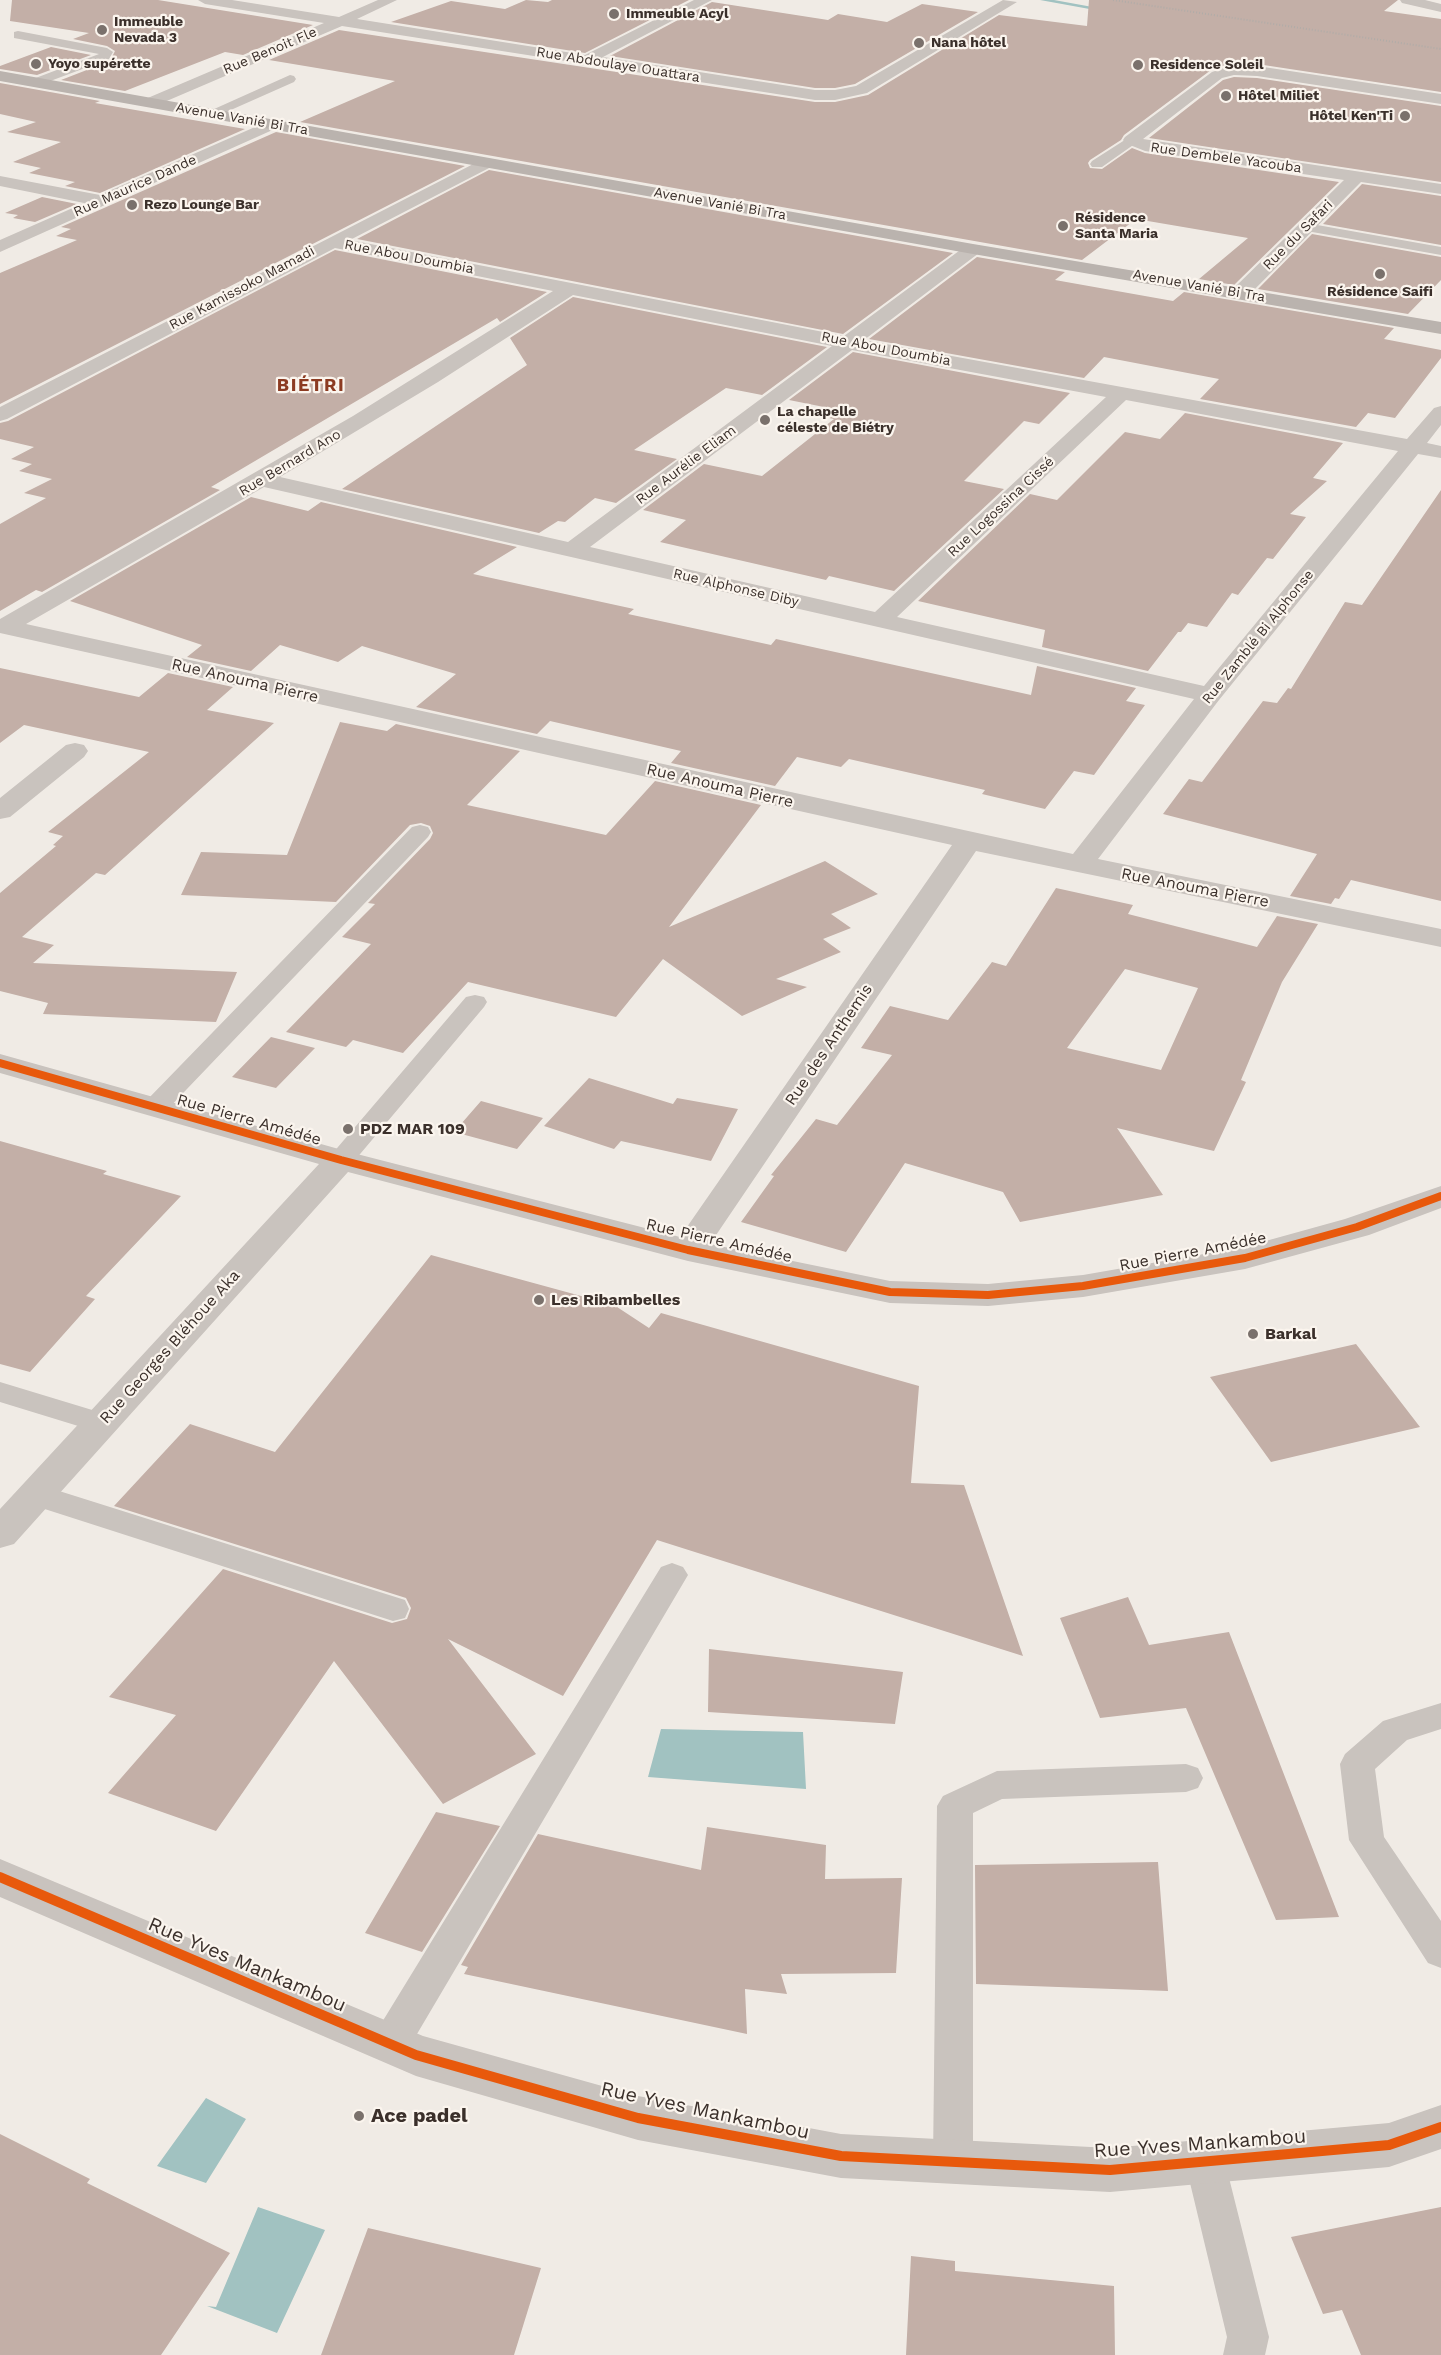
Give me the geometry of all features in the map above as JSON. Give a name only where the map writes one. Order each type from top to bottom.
[{"type":"street","name":"Rue Abdoulaye Ouattara","points":[[205,0],[798,93],[835,95],[861,90],[1010,2]]},
{"type":"street","name":"Rue Benoit Fle","points":[[149,103],[390,0]]},
{"type":"street","points":[[586,60],[705,0]]},
{"type":"street","points":[[1407,0],[1441,8]]},
{"type":"street","name":"Rue Dembele Yacouba","points":[[1441,99],[1257,71],[1233,70],[1217,75],[1131,140],[1145,146],[1441,189]]},
{"type":"street","name":"Avenue Vanié Bi Tra","points":[[0,76],[973,249],[1441,328]]},
{"type":"street","name":"Rue Maurice Dande","points":[[0,247],[271,125]]},
{"type":"street","name":"Rue Kamissoko Mamadi","points":[[0,416],[485,163]]},
{"type":"street","name":"Rue du Safari","points":[[1240,293],[1357,177]]},
{"type":"street","points":[[0,181],[102,201]]},
{"type":"street","name":"Rue Abou Doumbia","points":[[332,242],[848,343],[1441,452]]},
{"type":"street","name":"Rue Aurélie Eliam","points":[[572,550],[973,249]]},
{"type":"street","name":"Rue Bernard Ano","points":[[2,627],[262,480],[437,375],[569,289]]},
{"type":"street","name":"Rue Logossina Cissé","points":[[880,620],[1122,393]]},
{"type":"street","name":"Rue Zamblé Bi Alphonse","points":[[1079,865],[1210,695],[1441,412]]},
{"type":"street","name":"Rue Alphonse Diby","points":[[262,480],[1210,695]]},
{"type":"street","name":"Rue Anouma Pierre","points":[[2,627],[1079,865],[1441,938]]},
{"type":"street","points":[[0,811],[75,751]]},
{"type":"street","name":"Rue des Anthemis","points":[[688,1250],[969,841]]},
{"type":"street","name":"Rue Pierre Amédée","points":[[0,1063],[341,1160],[688,1250],[890,1292],[988,1295],[1083,1286],[1245,1258],[1357,1227],[1441,1196]]},
{"type":"street","name":"Rue Georges Bléhoue Aka","points":[[0,1534],[341,1160]]},
{"type":"street","name":"Rue Yves Mankambou","points":[[0,1877],[416,2055],[638,2118],[841,2156],[1110,2170],[1389,2145],[1441,2127]]},
{"type":"lane","points":[[18,35],[107,52],[105,56],[37,82]]},
{"type":"lane","points":[[210,114],[290,79]]},
{"type":"lane","points":[[1097,164],[1131,140]]},
{"type":"lane","points":[[1306,227],[1441,250]]},
{"type":"lane","points":[[155,1107],[420,832]]},
{"type":"lane","points":[[341,1160],[475,1002]]},
{"type":"lane","points":[[0,1392],[101,1423]]},
{"type":"lane","points":[[37,1495],[393,1609]]},
{"type":"lane","points":[[390,2044],[672,1575]]},
{"type":"lane","points":[[1441,1716],[1395,1730],[1357,1764],[1367,1840],[1441,1952]]},
{"type":"lane","points":[[953,2162],[955,1806],[997,1785],[1186,1778]]},
{"type":"lane","points":[[1205,2162],[1251,2349]]},
{"type":"water","points":[[661,1729],[803,1732],[806,1789],[648,1777]]},
{"type":"water","points":[[206,2098],[246,2119],[206,2183],[157,2166]]},
{"type":"water","points":[[258,2207],[325,2230],[277,2333],[207,2306],[216,2307]]},
{"type":"building","points":[[12,0],[158,0],[313,25],[243,55],[225,52],[125,91],[61,80],[110,61],[115,51],[107,46],[73,39],[89,33],[10,21]]},
{"type":"building","points":[[526,0],[548,2],[552,0],[689,0],[585,53],[391,22],[451,1],[505,9]]},
{"type":"building","points":[[1089,0],[1398,0],[1384,11],[1441,19],[1441,92],[1257,64],[1232,63],[1211,70],[1124,135],[1121,140],[1090,160],[1088,163],[1090,168],[1102,169],[1132,148],[1145,153],[1339,182],[1234,285],[1199,279],[1248,238],[1136,219],[1082,260],[300,122],[395,81],[269,60],[339,30],[815,102],[835,102],[868,95],[999,15],[1087,26]]},
{"type":"building","points":[[712,2],[828,20],[838,14],[887,22],[922,4],[978,12],[855,84],[835,88],[815,88],[610,56]]},
{"type":"building","points":[[51,47],[91,55],[37,75],[0,69],[0,66]]},
{"type":"building","points":[[1234,77],[1257,78],[1441,106],[1441,182],[1149,138],[1223,80]]},
{"type":"building","points":[[0,83],[100,101],[95,103],[245,129],[100,193],[65,186],[75,182],[29,173],[41,168],[13,162],[61,142],[7,132],[36,122],[0,114]]},
{"type":"building","points":[[276,132],[465,166],[0,404],[0,273],[77,240],[56,236],[71,229],[61,227]]},
{"type":"building","points":[[489,170],[953,253],[843,334],[357,239]]},
{"type":"building","points":[[1362,184],[1441,196],[1441,245],[1323,224]]},
{"type":"building","points":[[42,197],[77,204],[35,222],[13,218],[18,215],[5,213]]},
{"type":"building","points":[[1312,234],[1441,257],[1441,280],[1408,314],[1258,289]]},
{"type":"building","points":[[335,250],[547,292],[500,322],[497,318],[211,487],[220,490],[42,592],[36,590],[0,611],[0,524],[46,498],[24,493],[52,479],[19,471],[32,464],[11,459],[34,447],[0,439],[0,423],[8,421]]},
{"type":"building","points":[[977,257],[1065,272],[1055,280],[1173,301],[1184,292],[1394,328],[1384,339],[1441,350],[1441,358],[1395,418],[1368,413],[1356,427],[1200,399],[1219,379],[1104,357],[1084,378],[869,339]]},
{"type":"building","points":[[573,297],[827,347],[762,395],[726,388],[634,450],[677,459],[616,503],[595,498],[565,522],[558,521],[539,533],[342,489],[527,365],[510,338]]},
{"type":"building","points":[[853,352],[1070,393],[1039,424],[1024,421],[964,481],[1004,489],[894,591],[829,576],[826,580],[660,542],[686,520],[643,510],[704,464],[762,476],[834,419],[814,415],[824,407],[789,400]]},
{"type":"building","points":[[1185,413],[1343,443],[1313,478],[1327,481],[1290,514],[1306,517],[1273,559],[1267,558],[1238,595],[1232,593],[1207,627],[1188,623],[1181,632],[1178,632],[1148,671],[1042,647],[1045,630],[918,601],[1030,494],[1057,500],[1125,432],[1160,439]]},
{"type":"building","points":[[1441,490],[1441,901],[1351,880],[1339,899],[1335,898],[1331,904],[1290,896],[1317,854],[1163,814],[1189,779],[1202,782],[1263,701],[1277,703],[1288,688],[1291,689],[1345,602],[1362,605]]},
{"type":"building","points":[[251,497],[308,511],[321,502],[517,547],[473,574],[634,609],[628,614],[771,645],[776,639],[1031,695],[1037,666],[1136,688],[1126,701],[1145,705],[1094,775],[1074,771],[1045,809],[982,794],[985,790],[849,759],[841,767],[797,757],[775,786],[671,763],[681,751],[550,721],[537,734],[416,707],[456,674],[362,646],[338,662],[280,645],[251,671],[187,657],[202,645],[70,601]]},
{"type":"building","points":[[0,668],[139,697],[168,673],[233,687],[207,710],[274,723],[105,875],[96,873],[22,937],[54,945],[33,963],[237,972],[216,1022],[43,1014],[48,1003],[0,991],[0,893],[56,846],[53,845],[63,836],[48,832],[149,752],[24,725],[0,743]]},
{"type":"building","points":[[340,722],[387,731],[396,724],[520,751],[467,805],[606,835],[655,781],[761,805],[669,927],[825,861],[878,894],[831,914],[851,928],[823,939],[841,952],[776,979],[807,987],[742,1016],[663,959],[616,1017],[468,982],[403,1053],[353,1040],[346,1047],[286,1032],[371,944],[342,937],[375,904],[368,903],[430,839],[433,833],[430,826],[421,823],[410,825],[336,902],[181,895],[201,852],[287,855]]},
{"type":"building","points":[[1056,888],[1133,905],[1128,914],[1257,947],[1277,916],[1318,924],[1282,982],[1241,1080],[1246,1082],[1214,1151],[1117,1128],[1163,1195],[1020,1222],[1003,1192],[905,1163],[846,1252],[741,1222],[774,1176],[771,1175],[816,1119],[837,1125],[892,1055],[861,1048],[890,1006],[948,1020],[992,962],[1006,966]],"holes":[[[1125,969],[1198,988],[1161,1070],[1067,1048]]]},
{"type":"building","points":[[271,1037],[315,1048],[276,1088],[232,1077]]},
{"type":"building","points":[[589,1078],[673,1104],[677,1098],[738,1109],[711,1161],[621,1141],[614,1149],[544,1126]]},
{"type":"building","points":[[481,1101],[543,1118],[517,1149],[454,1132]]},
{"type":"building","points":[[0,1141],[107,1171],[103,1174],[181,1196],[86,1296],[95,1299],[30,1372],[0,1364]]},
{"type":"building","points":[[431,1255],[614,1305],[649,1328],[661,1313],[919,1386],[911,1483],[964,1485],[1023,1656],[657,1540],[563,1696],[448,1639],[536,1754],[443,1804],[334,1661],[216,1831],[108,1793],[176,1715],[109,1697],[223,1569],[392,1623],[407,1619],[411,1608],[406,1598],[114,1506],[190,1424],[275,1452]]},
{"type":"building","points":[[1356,1344],[1420,1427],[1271,1462],[1210,1377]]},
{"type":"building","points":[[1128,1597],[1149,1645],[1229,1632],[1339,1917],[1276,1920],[1186,1708],[1100,1718],[1060,1618]]},
{"type":"building","points":[[709,1649],[903,1672],[895,1724],[708,1712]]},
{"type":"building","points":[[436,1812],[500,1826],[422,1952],[365,1933]]},
{"type":"building","points":[[707,1827],[826,1845],[825,1879],[902,1878],[896,1973],[781,1974],[787,1994],[745,1989],[747,2034],[464,1974],[468,1967],[461,1965],[538,1834],[701,1870]]},
{"type":"building","points":[[1158,1862],[1168,1991],[976,1984],[975,1865]]},
{"type":"building","points":[[0,2134],[90,2179],[87,2183],[230,2253],[161,2355],[0,2355]]},
{"type":"building","points":[[1441,2207],[1441,2355],[1361,2355],[1342,2310],[1323,2314],[1291,2237]]},
{"type":"building","points":[[368,2228],[541,2268],[514,2355],[321,2355]]},
{"type":"building","points":[[911,2256],[955,2261],[955,2271],[1114,2286],[1115,2355],[906,2355]]},
{"type":"waterway","points":[[1043,0],[1106,10]]},
{"type":"railway","points":[[1113,0],[1441,49]]},
{"type":"cycle path","points":[[0,1063],[341,1160],[688,1250],[890,1292],[988,1295],[1083,1286],[1245,1258],[1357,1227],[1441,1196]]},
{"type":"cycle path","points":[[0,1877],[416,2055],[638,2118],[841,2156],[1110,2170],[1389,2145],[1441,2127]]},
{"type":"place","name":"Immeuble Acyl","points":[[614,14]]},
{"type":"place","name":"Immeuble Nevada 3","points":[[102,30]]},
{"type":"place","name":"Nana hôtel","points":[[919,43]]},
{"type":"place","name":"Yoyo supérette","points":[[36,64]]},
{"type":"place","name":"Residence Soleil","points":[[1138,65]]},
{"type":"place","name":"Hôtel Miliet","points":[[1226,96]]},
{"type":"place","name":"Hôtel Ken'Ti","points":[[1405,116]]},
{"type":"place","name":"Rezo Lounge Bar","points":[[132,205]]},
{"type":"place","name":"Résidence Santa Maria","points":[[1063,226]]},
{"type":"place","name":"Résidence Saifi","points":[[1380,274]]},
{"type":"place","name":"La chapelle céleste de Biétry","points":[[765,420]]},
{"type":"place","name":"PDZ MAR 109","points":[[348,1129]]},
{"type":"place","name":"Les Ribambelles","points":[[539,1300]]},
{"type":"place","name":"Barkal","points":[[1253,1334]]},
{"type":"place","name":"Ace padel","points":[[359,2116]]},
{"type":"district","name":"BIÉTRI","points":[[311,386]]}]
